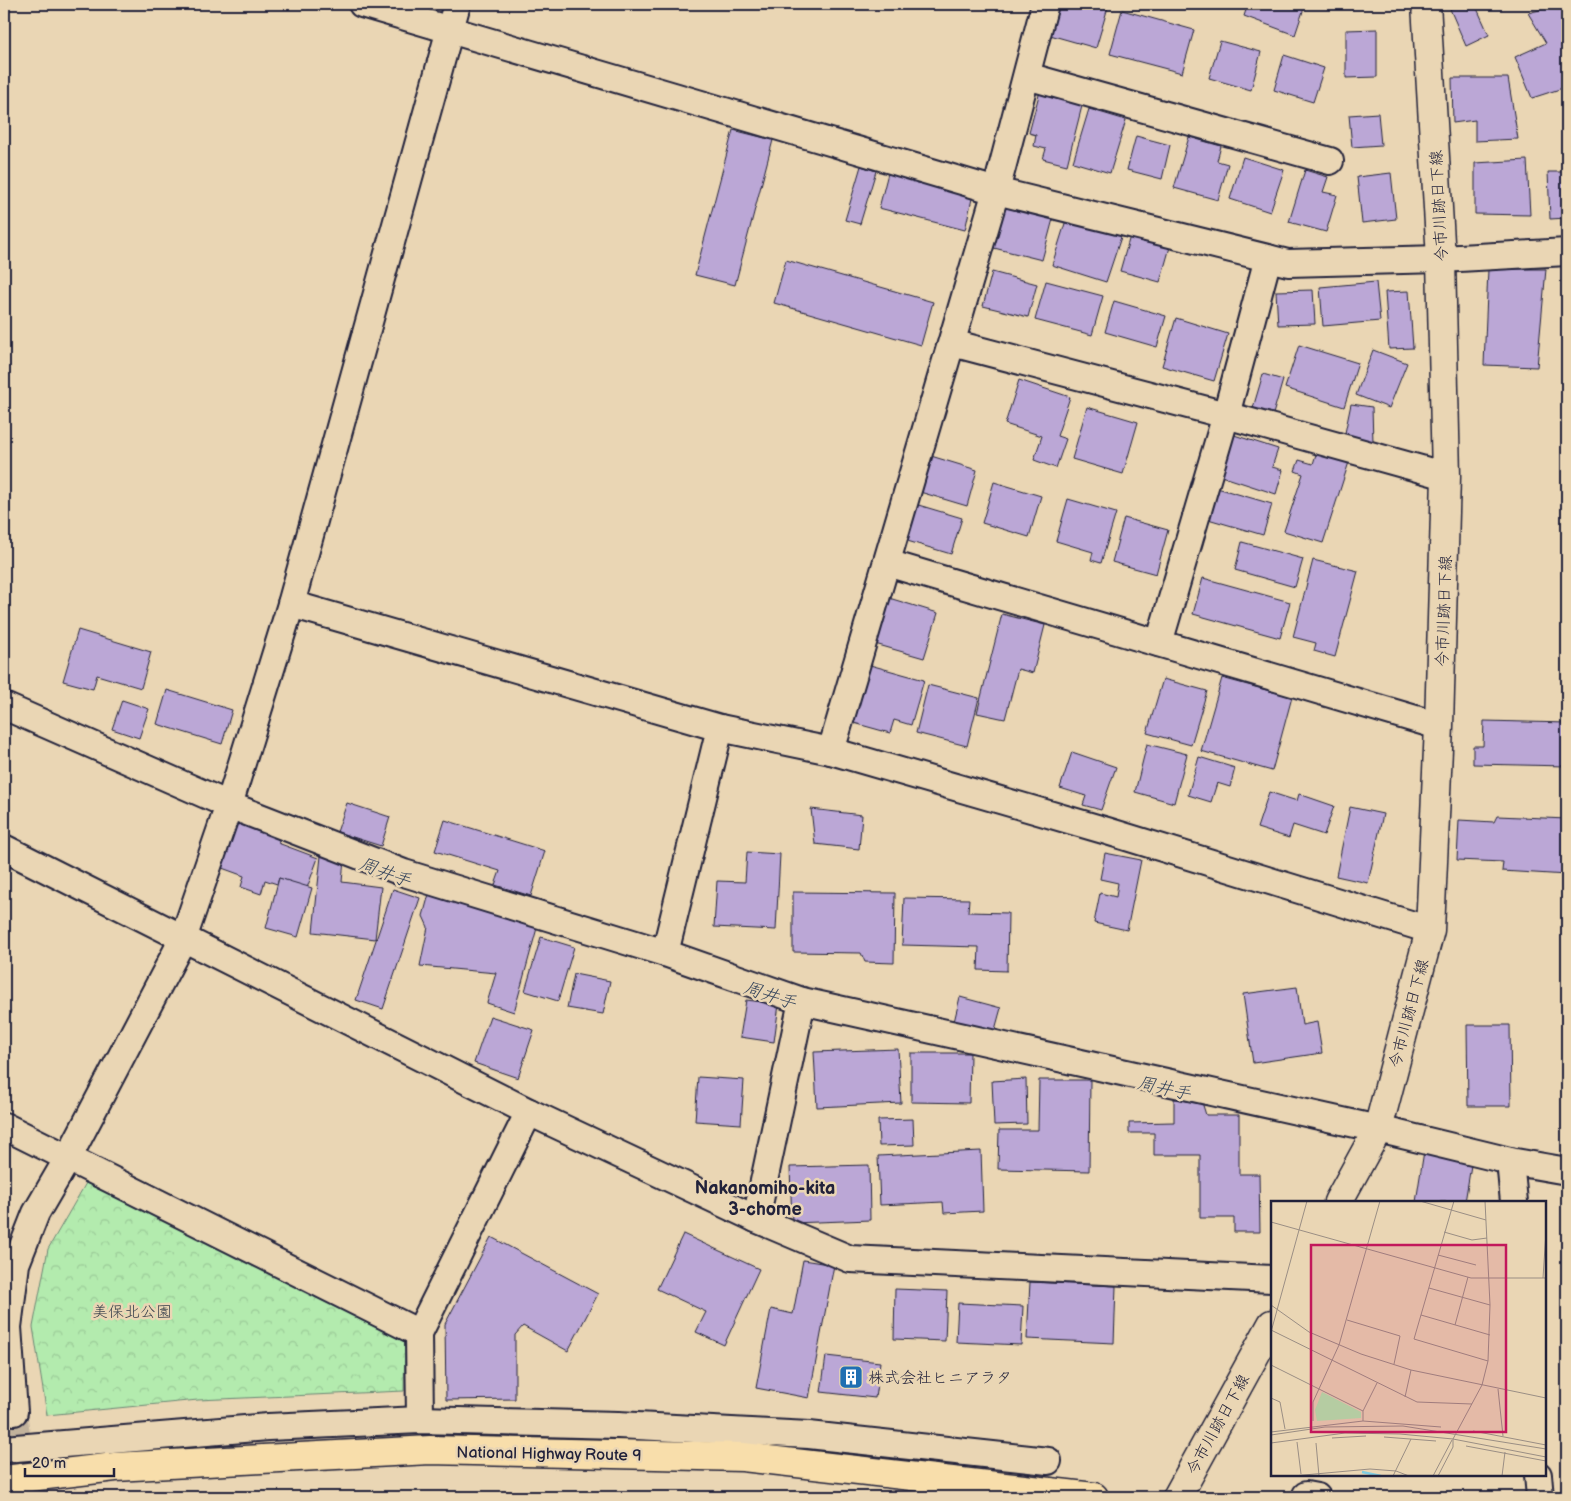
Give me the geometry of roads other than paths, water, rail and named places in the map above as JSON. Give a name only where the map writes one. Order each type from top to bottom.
[{"type":"highway","name":"National Highway Route 9","points":[[4,1480],[115,1467],[430,1450],[742,1457],[1094,1497]]},
{"type":"street","points":[[362,4],[996,191],[1288,263],[1441,260],[1567,252]]},
{"type":"street","points":[[14,1412],[8,1327],[16,1264],[36,1213],[68,1158],[183,939],[229,804],[291,604],[457,4]]},
{"type":"street","points":[[831,751],[996,191],[1045,4]]},
{"type":"street","name":"今市川跡日下線","points":[[1339,1201],[1378,1129],[1430,930],[1439,726],[1446,476],[1441,260],[1426,4]]},
{"type":"street","points":[[1027,76],[1330,160]]},
{"type":"street","points":[[1159,643],[1226,415],[1268,258]]},
{"type":"street","points":[[952,343],[1226,415],[1446,476]]},
{"type":"street","points":[[887,564],[1439,726]]},
{"type":"street","points":[[291,604],[720,728],[831,751],[1107,831],[1430,930]]},
{"type":"street","points":[[4,706],[229,804],[404,873],[665,953],[802,1001],[1378,1129],[1510,1161],[1567,1171]]},
{"type":"street","points":[[665,953],[720,728]]},
{"type":"street","points":[[4,848],[528,1112],[756,1219],[850,1259],[1271,1279]]},
{"type":"street","points":[[756,1219],[802,1001]]},
{"type":"street","points":[[420,1420],[418,1333],[528,1112]]},
{"type":"street","points":[[4,1126],[418,1333]]},
{"type":"street","points":[[1510,1161],[1514,1201]]},
{"type":"street","name":"今市川跡日下線","points":[[1177,1497],[1271,1326]]},
{"type":"street","points":[[4,1449],[268,1427],[420,1420],[618,1425],[771,1433],[1048,1461]]},
{"type":"street","points":[[430,1450],[478,1421]]},
{"type":"street","points":[[884,1443],[928,1478]]},
{"type":"street","points":[[4,1471],[35,1445]]},
{"type":"street","points":[[1538,1476],[1540,1497]]},
{"type":"tunnel","points":[[14,1412],[25,1497]]},
{"type":"place","name":"株式会社ヒニアラタ","points":[[851,1377]]},
{"type":"district","name":"Nakanomiho-kita 3-chome","points":[[765,1198]]},
{"type":"water label","name":"周井手","points":[[385,872]]},
{"type":"water label","name":"周井手","points":[[770,995]]},
{"type":"water label","name":"周井手","points":[[1164,1088]]},
{"type":"park label","name":"美保北公園","points":[[132,1311]]}]
